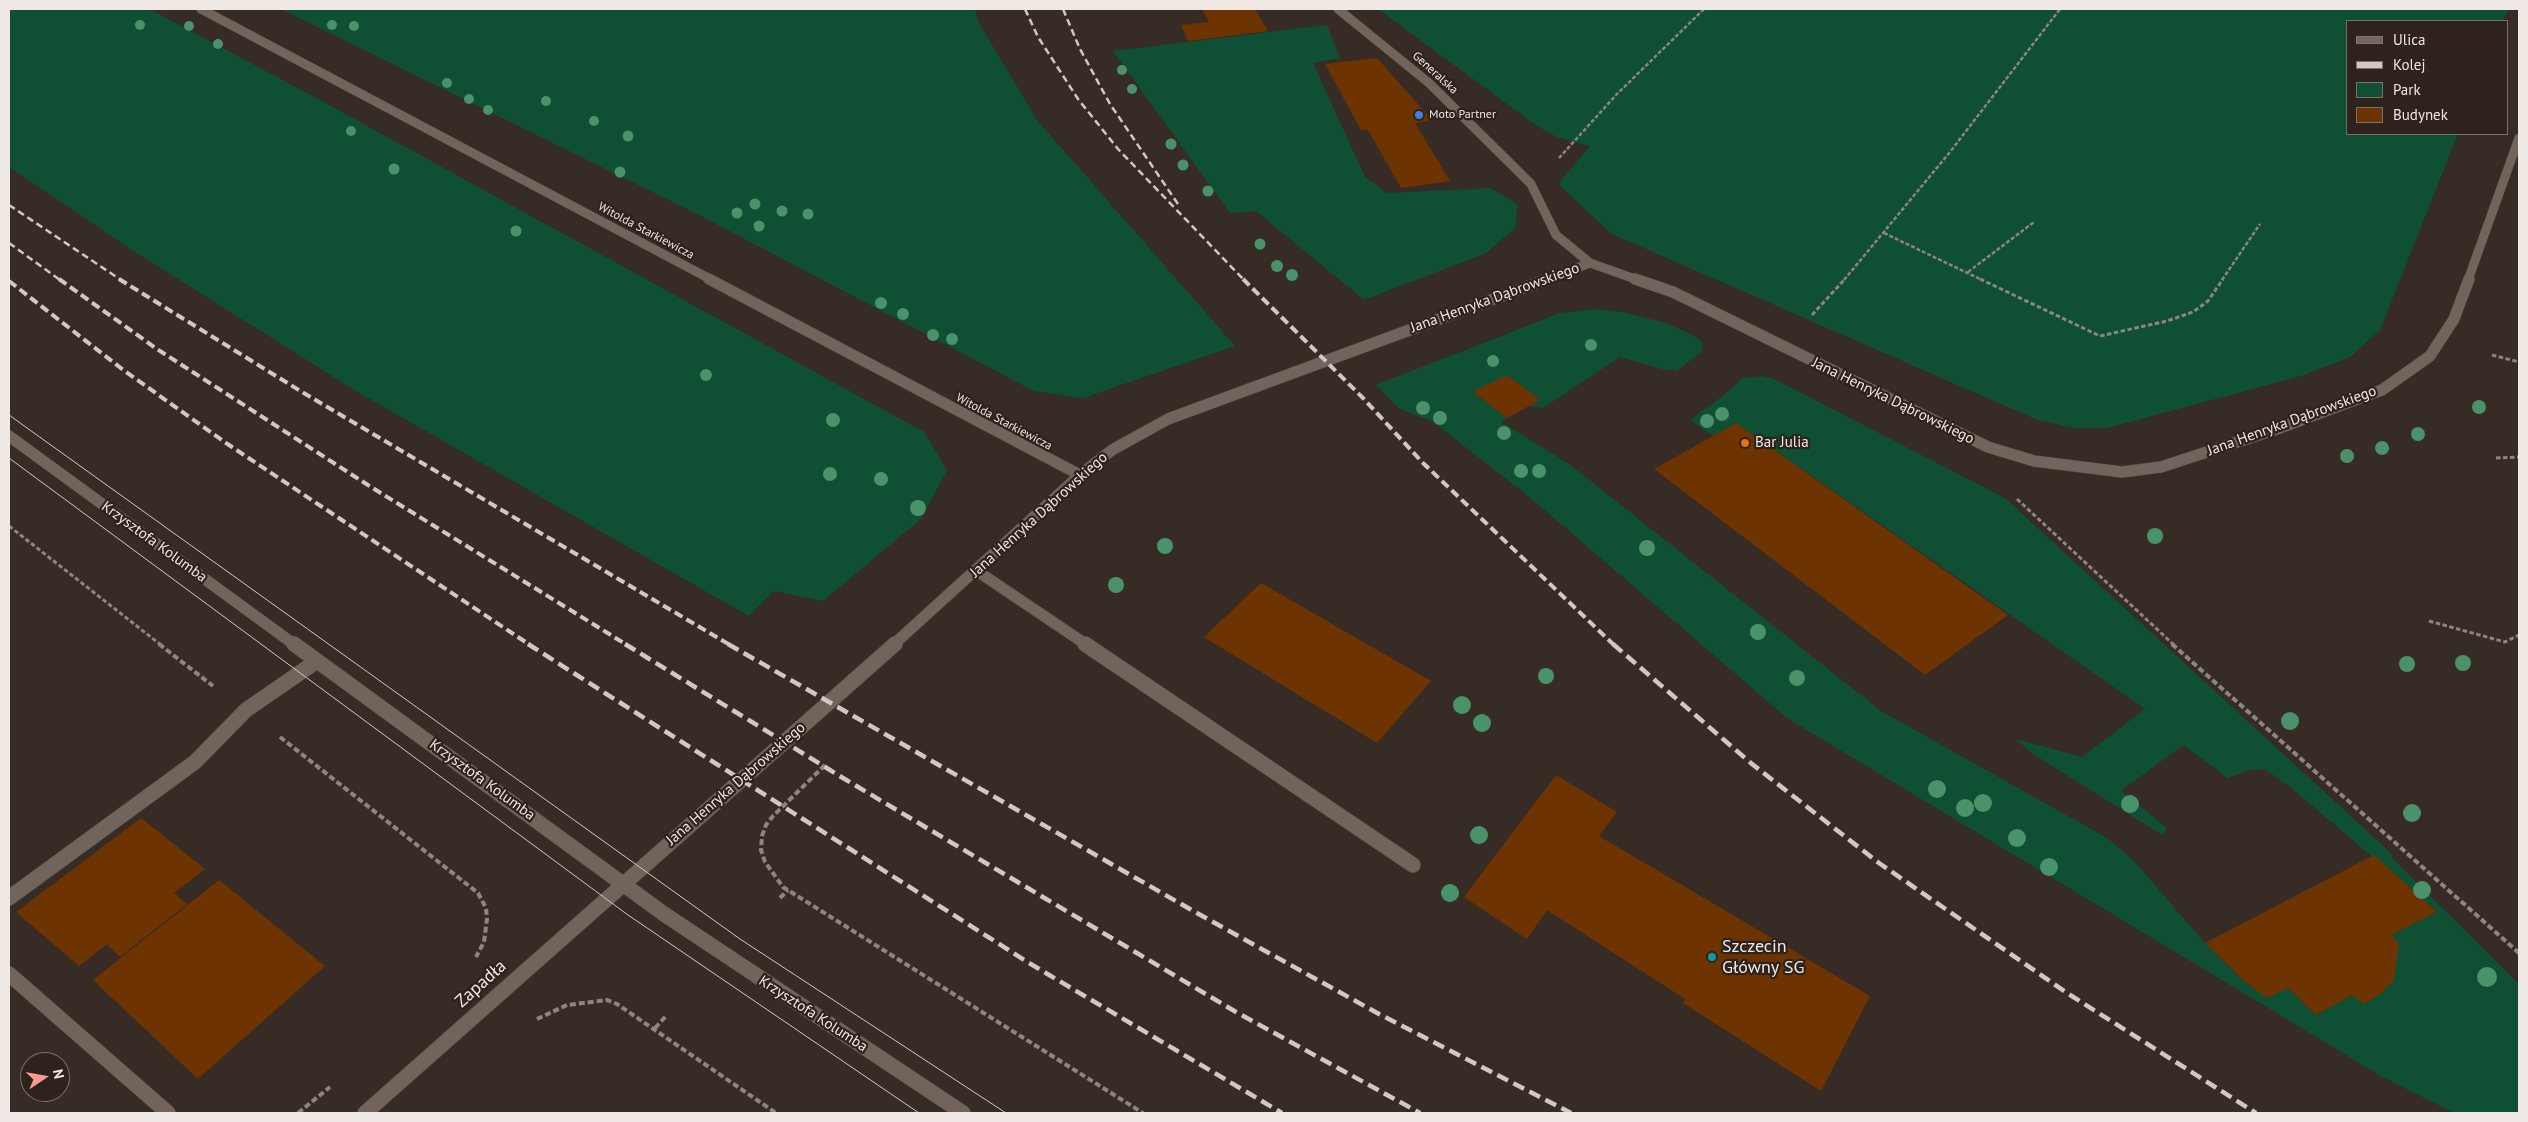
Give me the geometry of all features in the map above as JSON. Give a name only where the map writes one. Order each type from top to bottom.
[{"type":"street","name":"Witolda Starkiewicza","points":[[201,9],[1080,475]]},
{"type":"street","name":"Generalska","points":[[1338,9],[1429,84],[1531,184],[1556,235],[1590,263]]},
{"type":"street","name":"Jana Henryka Dąbrowskiego","points":[[622,883],[977,571],[1080,475],[1112,450],[1168,419],[1590,263],[1674,292],[1940,425],[1988,447],[2034,461],[2122,472],[2161,467],[2277,429],[2382,390],[2430,356],[2454,319],[2519,138]]},
{"type":"street","name":"Krzysztofa Kolumba","points":[[9,436],[622,883],[731,960],[963,1113]]},
{"type":"street","points":[[977,571],[1413,865]]},
{"type":"street","points":[[9,898],[195,762],[246,710],[317,661]]},
{"type":"street","name":"Zapadła","points":[[365,1113],[453,1037],[622,883]]},
{"type":"street","points":[[9,974],[168,1113]]},
{"type":"path","points":[[1575,142],[1617,94],[1704,9]]},
{"type":"path","points":[[1781,345],[1826,302],[1950,152],[2060,9]]},
{"type":"path","points":[[1968,272],[2034,222]]},
{"type":"path","points":[[1884,232],[2100,336],[2167,321],[2201,306],[2208,301],[2260,224]]},
{"type":"path","points":[[2492,355],[2519,362]]},
{"type":"path","points":[[2496,458],[2519,457]]},
{"type":"path","points":[[2013,495],[2222,690],[2519,953]]},
{"type":"path","points":[[2429,621],[2504,642],[2519,634]]},
{"type":"path","points":[[827,763],[773,816],[762,836],[761,850],[765,862],[776,878],[788,890],[1144,1113]]},
{"type":"path","points":[[780,898],[788,890]]},
{"type":"path","points":[[531,1024],[566,1005],[607,1000],[618,1004],[655,1028],[776,1113]]},
{"type":"path","points":[[655,1028],[667,1016]]},
{"type":"green space","points":[[9,9],[149,9],[309,94],[924,432],[947,470],[921,519],[823,601],[774,591],[749,616],[356,391],[132,250],[9,167]]},
{"type":"green space","points":[[281,9],[975,9],[979,23],[1037,120],[1235,346],[1083,398],[1034,391],[699,215]]},
{"type":"green space","points":[[1378,9],[2508,9],[2503,20],[2346,20],[2346,135],[2458,135],[2380,330],[2350,357],[2301,376],[2107,428],[2073,428],[2035,419],[1612,234],[1558,184],[1590,146],[1557,137],[1537,126]]},
{"type":"green space","points":[[1327,25],[1340,58],[1313,63],[1365,177],[1387,193],[1491,188],[1517,204],[1516,227],[1486,253],[1364,300],[1256,211],[1230,213],[1113,51]]},
{"type":"green space","points":[[1596,309],[1623,312],[1665,323],[1693,335],[1701,341],[1703,347],[1700,353],[1677,371],[1662,369],[1620,357],[1543,408],[1530,406],[1539,399],[1507,376],[1473,392],[1507,418],[1501,422],[1569,464],[1881,711],[2107,838],[2133,860],[2205,943],[2244,981],[2267,997],[2288,988],[2316,1015],[2352,995],[2364,1004],[2381,994],[2394,980],[2391,935],[2437,912],[2295,791],[2265,769],[2248,770],[2228,778],[2183,745],[2121,791],[2167,828],[2162,835],[2030,752],[2016,739],[2082,757],[2145,709],[1736,423],[1713,436],[1690,420],[1724,395],[1743,378],[1762,376],[1774,379],[2005,498],[2393,855],[2392,858],[2519,984],[2519,1113],[2454,1113],[2381,1076],[1787,718],[1533,500],[1432,421],[1399,409],[1376,385],[1560,313]]},
{"type":"building","points":[[1202,9],[1255,9],[1268,31],[1188,41],[1181,25],[1209,22]]},
{"type":"building","points":[[1377,58],[1432,120],[1415,123],[1450,181],[1401,188],[1368,130],[1361,130],[1325,64]]},
{"type":"building","points":[[1507,375],[1540,400],[1507,418],[1473,392]]},
{"type":"building","points":[[1736,423],[2008,615],[1925,675],[1654,469]]},
{"type":"building","points":[[1261,583],[1431,681],[1377,743],[1204,637]]},
{"type":"building","name":"Szczecin Główny SG","points":[[1556,775],[1617,812],[1599,836],[1870,996],[1821,1091],[1683,1003],[1685,999],[1547,910],[1527,939],[1464,897]]},
{"type":"building","points":[[141,818],[205,869],[174,893],[187,904],[120,957],[107,944],[79,966],[16,912]]},
{"type":"building","points":[[2374,855],[2437,912],[2391,935],[2399,944],[2394,980],[2381,994],[2364,1004],[2352,995],[2316,1015],[2288,988],[2267,998],[2244,981],[2205,943]]},
{"type":"building","points":[[219,880],[325,966],[198,1079],[93,980]]},
{"type":"tram line","points":[[9,415],[740,939],[1006,1113]]},
{"type":"tram line","points":[[9,458],[628,915],[919,1113]]},
{"type":"railway","points":[[1025,9],[1038,37],[1078,99],[1118,149],[1244,280]]},
{"type":"railway","points":[[1063,9],[1080,49],[1110,104],[1178,204]]},
{"type":"railway","points":[[9,205],[121,280]]},
{"type":"railway","points":[[9,243],[60,280]]},
{"type":"railway","points":[[59,279],[157,349],[371,487],[627,645]]},
{"type":"railway","points":[[119,279],[302,392],[730,645]]},
{"type":"railway","points":[[1244,280],[1363,398],[1423,463],[1614,645]]},
{"type":"railway","points":[[9,281],[122,369],[226,443],[530,645]]},
{"type":"railway","points":[[528,644],[1029,963],[1282,1113]]},
{"type":"railway","points":[[625,644],[843,778],[1236,1012],[1420,1113]]},
{"type":"railway","points":[[728,644],[1195,912],[1379,1014],[1571,1113]]},
{"type":"railway","points":[[1613,644],[1752,764],[1879,863],[2067,993],[2256,1113]]},
{"type":"place","name":"Moto Partner","points":[[1419,115]]},
{"type":"place","name":"Bar Julia","points":[[1745,443]]},
{"type":"place","name":"Szczecin Główny SG","points":[[1712,957]]}]
